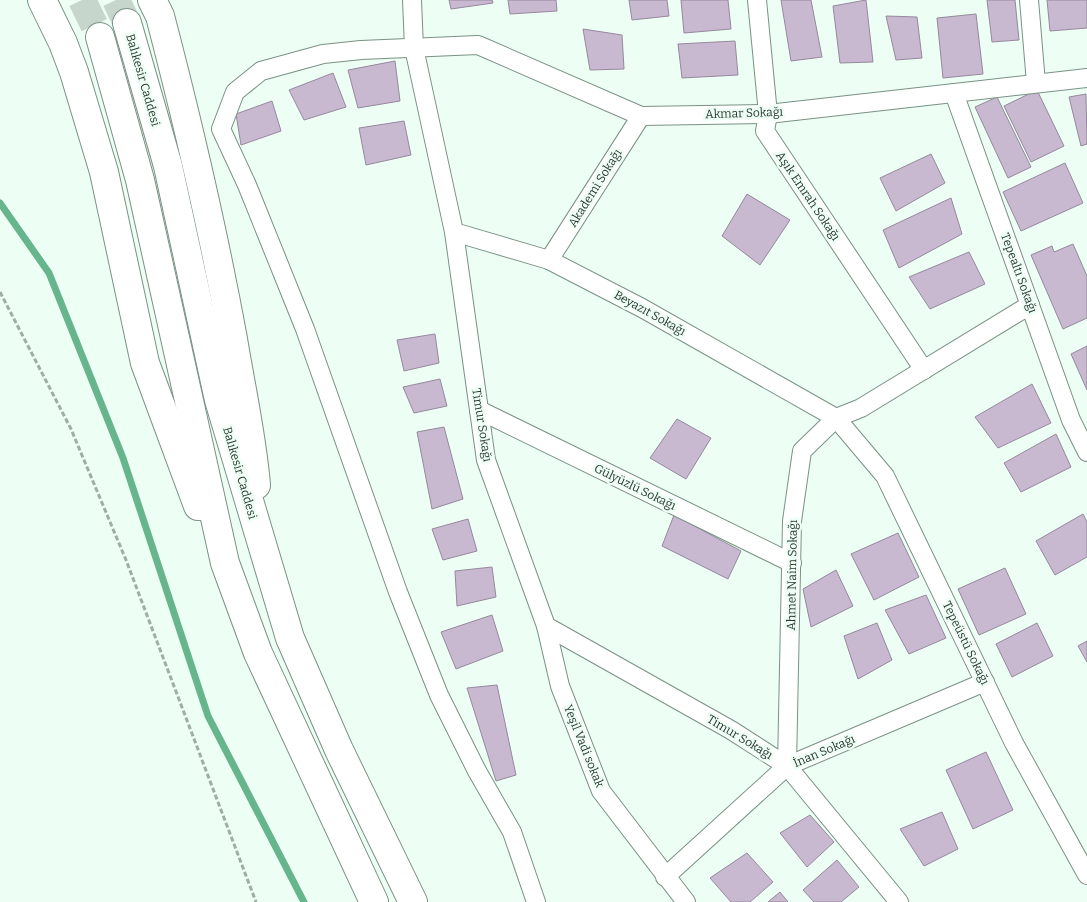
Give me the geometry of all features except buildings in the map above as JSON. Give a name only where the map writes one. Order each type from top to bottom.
[{"type":"main road","points":[[42,0],[71,65],[104,172],[145,363],[192,492],[225,563],[258,653],[296,740],[374,902]]},
{"type":"main road","points":[[159,5],[190,131],[224,292],[253,452],[263,554]]},
{"type":"main road","name":"Balıkesir Caddesi","points":[[127,23],[168,166],[219,400],[263,554],[290,638],[339,750],[413,902]]},
{"type":"main road","points":[[100,37],[140,180],[225,563]]},
{"type":"street","name":"Timur Sokağı","points":[[412,0],[414,48],[454,232],[486,460],[546,626],[731,730],[788,766]]},
{"type":"street","name":"Aşık Emrah Sokağı","points":[[757,0],[768,114],[765,131],[924,370]]},
{"type":"street","points":[[1028,0],[1036,83]]},
{"type":"street","name":"Akmar Sokağı","points":[[536,902],[512,832],[476,771],[439,695],[398,592],[305,329],[247,185],[221,129],[235,92],[261,71],[323,54],[478,45],[640,116],[768,114],[1087,78]]},
{"type":"street","name":"Tepealtı Sokağı","points":[[954,93],[1071,420],[1087,452]]},
{"type":"street","name":"Akademi Sokağı","points":[[549,260],[640,116]]},
{"type":"street","name":"Beyazıt Sokağı","points":[[454,232],[549,260],[642,308],[836,418]]},
{"type":"street","name":"Ahmet Naim Sokağı","points":[[788,766],[792,520],[802,451],[836,418],[861,408],[1030,306]]},
{"type":"street","name":"Gülyüzlü Sokağı","points":[[479,410],[792,563]]},
{"type":"street","name":"Tepeüstü Sokağı","points":[[836,418],[885,476],[1014,743],[1087,875]]},
{"type":"street","name":"Yeşil Vadi sokak","points":[[546,626],[560,686],[601,791],[686,902]]},
{"type":"street","name":"İnan Sokağı","points":[[665,877],[788,766],[984,682]]},
{"type":"street","points":[[788,766],[899,902]]},
{"type":"path","points":[[0,292],[72,429],[116,534],[256,902]]},
{"type":"waterway","points":[[0,203],[49,273],[123,458],[208,716],[304,902]]},
{"type":"tunnel","points":[[82,0],[100,37]]},
{"type":"tunnel","points":[[116,0],[127,23]]}]
